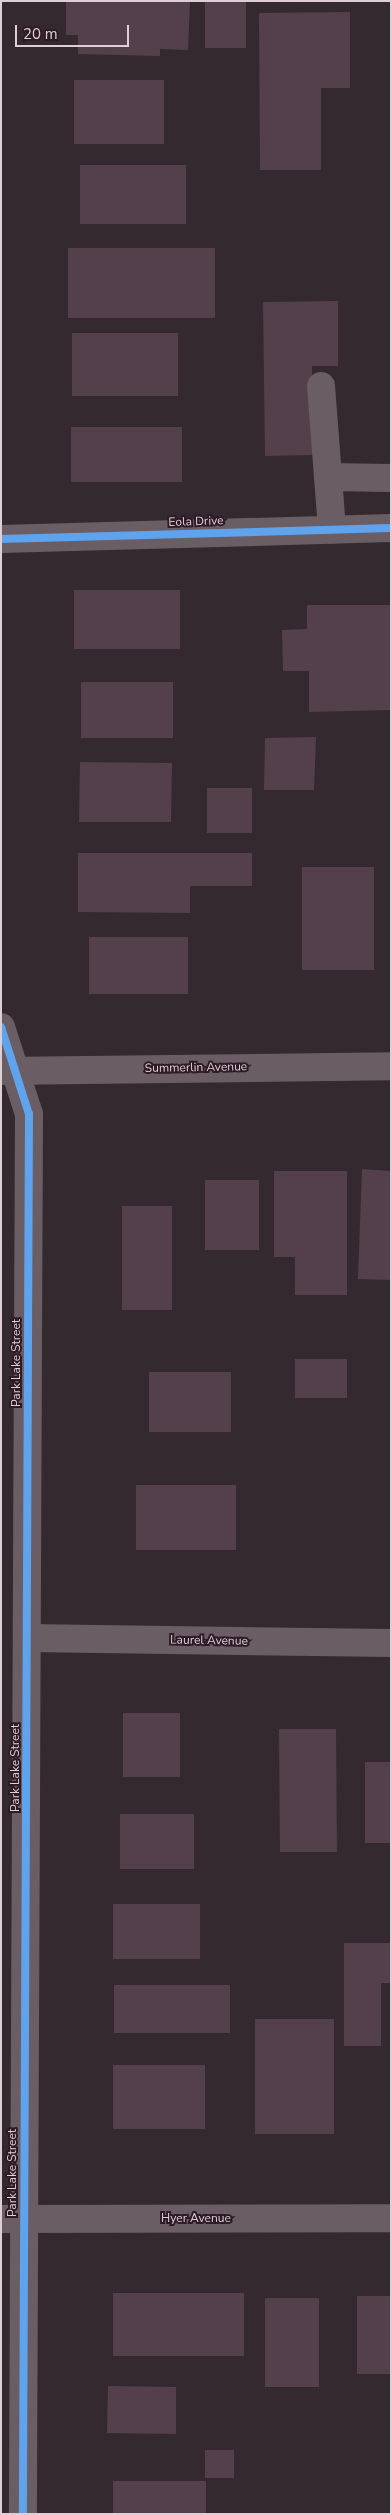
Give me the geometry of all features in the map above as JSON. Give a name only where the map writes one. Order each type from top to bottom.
[{"type":"street","points":[[321,386],[332,530]]},
{"type":"street","points":[[328,477],[391,478]]},
{"type":"street","name":"Eola Drive","points":[[1,539],[391,528]]},
{"type":"street","name":"Park Lake Street","points":[[1,1027],[8,1071],[29,1114],[28,1638],[13,2219],[23,2514]]},
{"type":"street","name":"Summerlin Avenue","points":[[8,1071],[391,1066]]},
{"type":"street","name":"Laurel Avenue","points":[[28,1638],[391,1643]]},
{"type":"street","name":"Hyer Avenue","points":[[13,2219],[391,2218]]},
{"type":"building","points":[[66,1],[190,1],[188,50],[160,49],[160,56],[78,54],[78,35],[66,35]]},
{"type":"building","points":[[205,2],[246,2],[246,48],[205,48]]},
{"type":"building","points":[[350,12],[350,88],[321,88],[321,170],[260,170],[259,13]]},
{"type":"building","points":[[74,80],[164,80],[164,144],[74,144]]},
{"type":"building","points":[[80,165],[186,165],[186,224],[80,224]]},
{"type":"building","points":[[68,248],[215,248],[215,318],[68,318]]},
{"type":"building","points":[[338,301],[338,366],[312,366],[313,455],[265,456],[263,302]]},
{"type":"building","points":[[72,333],[178,333],[178,396],[72,396]]},
{"type":"building","points":[[71,427],[182,427],[182,482],[71,482]]},
{"type":"building","points":[[74,590],[180,590],[180,649],[74,649]]},
{"type":"building","points":[[307,605],[391,605],[391,710],[309,712],[309,671],[283,671],[282,630],[307,629]]},
{"type":"building","points":[[81,682],[173,682],[173,738],[81,738]]},
{"type":"building","points":[[316,737],[314,790],[264,790],[265,738]]},
{"type":"building","points":[[80,762],[172,763],[171,822],[79,822]]},
{"type":"building","points":[[207,788],[252,788],[252,833],[207,833]]},
{"type":"building","points":[[78,853],[252,853],[252,886],[190,886],[190,913],[78,912]]},
{"type":"building","points":[[302,867],[374,867],[374,970],[302,970]]},
{"type":"building","points":[[89,937],[188,937],[188,994],[89,994]]},
{"type":"building","points":[[362,1169],[391,1171],[391,1280],[358,1279]]},
{"type":"building","points":[[274,1171],[347,1171],[347,1295],[295,1295],[295,1257],[274,1257]]},
{"type":"building","points":[[205,1180],[259,1180],[259,1250],[205,1250]]},
{"type":"building","points":[[122,1206],[172,1206],[172,1310],[122,1310]]},
{"type":"building","points":[[295,1359],[347,1359],[347,1398],[295,1398]]},
{"type":"building","points":[[149,1372],[231,1372],[231,1432],[149,1432]]},
{"type":"building","points":[[136,1485],[236,1485],[236,1550],[136,1550]]},
{"type":"building","points":[[123,1713],[180,1713],[180,1777],[123,1777]]},
{"type":"building","points":[[279,1729],[336,1729],[337,1852],[280,1852]]},
{"type":"building","points":[[365,1762],[391,1762],[391,1843],[365,1843]]},
{"type":"building","points":[[120,1814],[194,1814],[194,1869],[120,1869]]},
{"type":"building","points":[[113,1904],[200,1904],[200,1959],[113,1959]]},
{"type":"building","points":[[344,1943],[391,1943],[391,1983],[381,1983],[381,2046],[344,2046]]},
{"type":"building","points":[[114,1985],[230,1985],[230,2033],[114,2033]]},
{"type":"building","points":[[255,2019],[334,2019],[334,2134],[255,2134]]},
{"type":"building","points":[[113,2065],[205,2065],[205,2129],[113,2129]]},
{"type":"building","points":[[113,2293],[244,2293],[244,2356],[113,2356]]},
{"type":"building","points":[[357,2296],[391,2296],[391,2374],[357,2374]]},
{"type":"building","points":[[265,2298],[319,2298],[319,2387],[265,2387]]},
{"type":"building","points":[[108,2386],[176,2387],[176,2434],[107,2433]]},
{"type":"building","points":[[205,2450],[234,2450],[234,2478],[205,2478]]},
{"type":"building","points":[[113,2481],[206,2481],[206,2514],[113,2514]]},
{"type":"cycle path","points":[[1,539],[391,528]]},
{"type":"cycle path","points":[[1,1027],[29,1114],[23,2514]]}]
